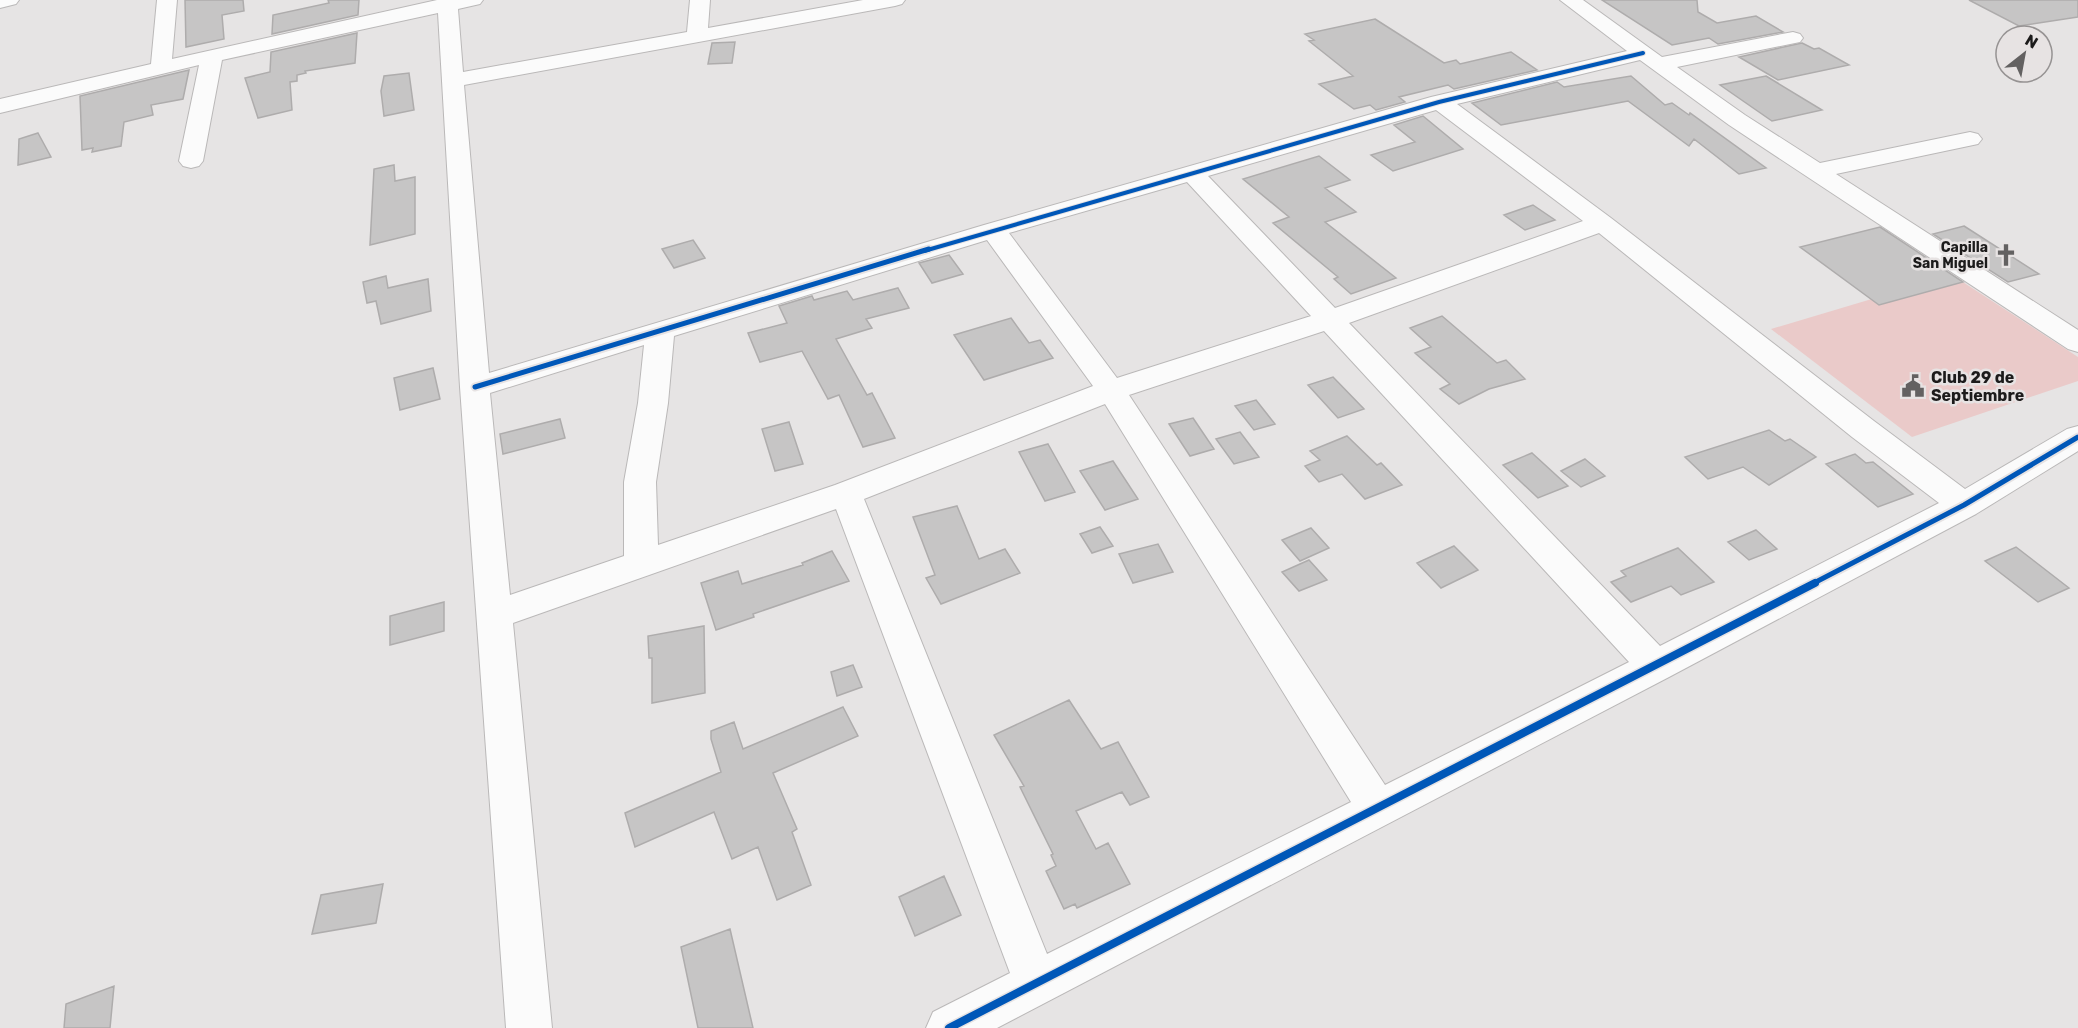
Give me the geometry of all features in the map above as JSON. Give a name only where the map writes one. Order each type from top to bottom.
[{"type":"street","points":[[0,2],[9,0]]},
{"type":"street","points":[[161,68],[167,0]]},
{"type":"street","points":[[697,36],[700,0]]},
{"type":"street","points":[[452,81],[894,0]]},
{"type":"street","points":[[1570,0],[1737,120],[2078,343]]},
{"type":"street","points":[[0,106],[456,1],[452,81],[475,387],[529,1028]]},
{"type":"street","points":[[475,387],[993,230],[1439,102],[1650,58],[1793,38]]},
{"type":"street","points":[[191,161],[212,56]]},
{"type":"street","points":[[1439,102],[1602,223],[1964,505]]},
{"type":"street","points":[[1817,171],[1970,139]]},
{"type":"street","points":[[1192,173],[1656,666]]},
{"type":"street","points":[[495,615],[846,493],[1111,390],[1329,320],[1602,223]]},
{"type":"street","points":[[993,230],[1111,390],[1377,808]]},
{"type":"street","points":[[640,564],[640,482],[653,403],[660,331]]},
{"type":"street","points":[[950,1028],[1656,666],[1964,505],[2078,437]]},
{"type":"street","points":[[846,493],[1036,982]]},
{"type":"shaded area","points":[[1952,275],[2078,357],[2078,381],[1912,437],[1771,329]]},
{"type":"building","points":[[185,0],[243,0],[244,11],[222,15],[224,39],[186,47]]},
{"type":"building","points":[[328,0],[359,0],[358,15],[272,34],[273,15],[329,3]]},
{"type":"building","points":[[1602,0],[1697,0],[1698,12],[1717,23],[1756,16],[1783,32],[1718,44],[1709,38],[1672,45]]},
{"type":"building","points":[[1969,0],[2078,0],[2078,17],[2032,24],[2015,24]]},
{"type":"building","points":[[1375,19],[1444,63],[1456,60],[1460,64],[1511,52],[1537,70],[1454,89],[1448,85],[1399,97],[1405,102],[1376,110],[1370,105],[1354,109],[1319,84],[1353,76],[1309,41],[1314,40],[1305,34]]},
{"type":"building","points":[[357,33],[355,63],[305,71],[306,73],[297,75],[297,81],[290,82],[292,110],[258,118],[245,78],[270,72],[271,52]]},
{"type":"building","points":[[735,42],[732,63],[708,64],[712,43]]},
{"type":"building","points":[[1802,43],[1814,49],[1819,48],[1849,65],[1778,80],[1739,57]]},
{"type":"building","points":[[189,70],[183,99],[151,105],[153,115],[124,122],[121,146],[92,152],[93,148],[82,150],[80,96]]},
{"type":"building","points":[[409,73],[414,110],[384,116],[381,91],[384,76]]},
{"type":"building","points":[[1631,76],[1665,105],[1672,103],[1689,115],[1690,113],[1766,168],[1739,174],[1694,139],[1689,146],[1628,101],[1501,125],[1472,103],[1557,82],[1564,87]]},
{"type":"building","points":[[1766,76],[1822,110],[1772,121],[1720,85]]},
{"type":"building","points":[[1423,116],[1463,149],[1393,171],[1371,155],[1415,142],[1394,125]]},
{"type":"building","points":[[38,133],[51,157],[18,165],[19,139]]},
{"type":"building","points":[[1319,156],[1350,180],[1325,188],[1356,212],[1325,222],[1396,278],[1351,294],[1334,279],[1338,277],[1273,223],[1289,217],[1243,179]]},
{"type":"building","points":[[394,165],[395,181],[415,177],[415,234],[370,245],[374,169]]},
{"type":"building","points":[[1533,205],[1555,220],[1525,230],[1504,215]]},
{"type":"building","points":[[1964,226],[2039,274],[2008,282],[1933,234]]},
{"type":"building","points":[[1880,227],[1963,282],[1879,305],[1800,247]]},
{"type":"building","points":[[693,240],[705,258],[674,268],[662,249]]},
{"type":"building","points":[[949,255],[963,274],[932,283],[919,263]]},
{"type":"building","points":[[386,276],[388,288],[428,279],[431,311],[381,324],[376,301],[367,303],[363,282]]},
{"type":"building","points":[[898,288],[909,308],[866,319],[872,328],[836,339],[867,395],[872,393],[895,438],[863,447],[839,395],[828,399],[802,351],[760,362],[748,333],[787,323],[779,306],[812,296],[814,300],[847,291],[853,300]]},
{"type":"building","points":[[1442,316],[1497,363],[1506,360],[1525,379],[1489,389],[1459,404],[1440,389],[1450,384],[1415,353],[1431,347],[1410,328]]},
{"type":"building","points":[[1011,318],[1029,343],[1040,340],[1053,358],[984,380],[954,335]]},
{"type":"building","points":[[433,368],[440,399],[400,410],[394,378]]},
{"type":"building","points":[[1333,377],[1364,409],[1338,418],[1308,385]]},
{"type":"building","points":[[1256,400],[1275,424],[1254,430],[1235,406]]},
{"type":"building","points":[[1193,418],[1214,449],[1190,456],[1169,424]]},
{"type":"building","points":[[560,419],[565,438],[503,454],[500,434]]},
{"type":"building","points":[[789,422],[803,464],[775,471],[762,429]]},
{"type":"building","points":[[1769,430],[1785,441],[1790,439],[1816,457],[1769,485],[1743,467],[1708,479],[1685,457]]},
{"type":"building","points":[[1240,432],[1259,457],[1234,464],[1216,439]]},
{"type":"building","points":[[1347,436],[1377,465],[1381,463],[1402,485],[1365,499],[1342,474],[1319,482],[1305,466],[1320,460],[1310,451]]},
{"type":"building","points":[[1048,444],[1075,492],[1045,501],[1019,452]]},
{"type":"building","points":[[1532,453],[1568,486],[1538,498],[1503,465]]},
{"type":"building","points":[[1855,454],[1866,463],[1873,462],[1913,494],[1878,507],[1826,464]]},
{"type":"building","points":[[1585,459],[1605,476],[1581,487],[1561,471]]},
{"type":"building","points":[[1113,461],[1138,499],[1105,510],[1080,471]]},
{"type":"building","points":[[957,506],[979,559],[1005,549],[1020,573],[941,604],[926,578],[935,575],[913,517]]},
{"type":"building","points":[[1100,527],[1113,546],[1092,553],[1080,534]]},
{"type":"building","points":[[1311,528],[1329,548],[1300,561],[1282,540]]},
{"type":"building","points":[[1756,530],[1777,549],[1749,560],[1728,542]]},
{"type":"building","points":[[1158,544],[1173,572],[1133,583],[1119,554]]},
{"type":"building","points":[[1454,546],[1478,570],[1441,588],[1417,563]]},
{"type":"building","points":[[2016,547],[2069,588],[2038,602],[1985,561]]},
{"type":"building","points":[[1678,548],[1714,582],[1681,595],[1671,586],[1631,602],[1611,582],[1626,576],[1621,571]]},
{"type":"building","points":[[832,551],[849,581],[753,614],[754,617],[716,630],[701,583],[738,571],[742,584],[803,565],[802,563]]},
{"type":"building","points":[[1309,560],[1327,580],[1299,591],[1282,572]]},
{"type":"building","points":[[444,602],[444,631],[390,645],[390,616]]},
{"type":"building","points":[[704,626],[705,693],[652,703],[652,658],[649,658],[648,636]]},
{"type":"building","points":[[853,665],[862,687],[837,696],[831,672]]},
{"type":"building","points":[[1069,700],[1101,749],[1118,742],[1149,797],[1130,805],[1122,792],[1076,811],[1096,849],[1108,843],[1130,884],[1077,908],[1075,904],[1064,909],[1046,871],[1056,866],[1051,855],[1053,854],[1020,787],[1024,786],[994,735]]},
{"type":"building","points":[[843,707],[858,736],[773,773],[797,829],[792,832],[811,885],[777,900],[758,847],[732,859],[714,812],[635,847],[625,813],[721,772],[711,739],[711,731],[734,722],[743,749]]},
{"type":"building","points":[[944,876],[961,915],[915,936],[899,897]]},
{"type":"building","points":[[383,884],[376,923],[312,934],[321,895]]},
{"type":"building","points":[[730,929],[753,1028],[698,1028],[681,947]]},
{"type":"building","points":[[114,986],[110,1028],[64,1028],[66,1004]]},
{"type":"cycle path","points":[[475,387],[993,230],[1439,102],[1643,53]]},
{"type":"cycle path","points":[[949,1028],[1656,666],[1964,505],[2078,437]]},
{"type":"place","name":"Capilla San Miguel","points":[[2006,255]]},
{"type":"place","name":"Club 29 de Septiembre","points":[[1913,386]]}]
